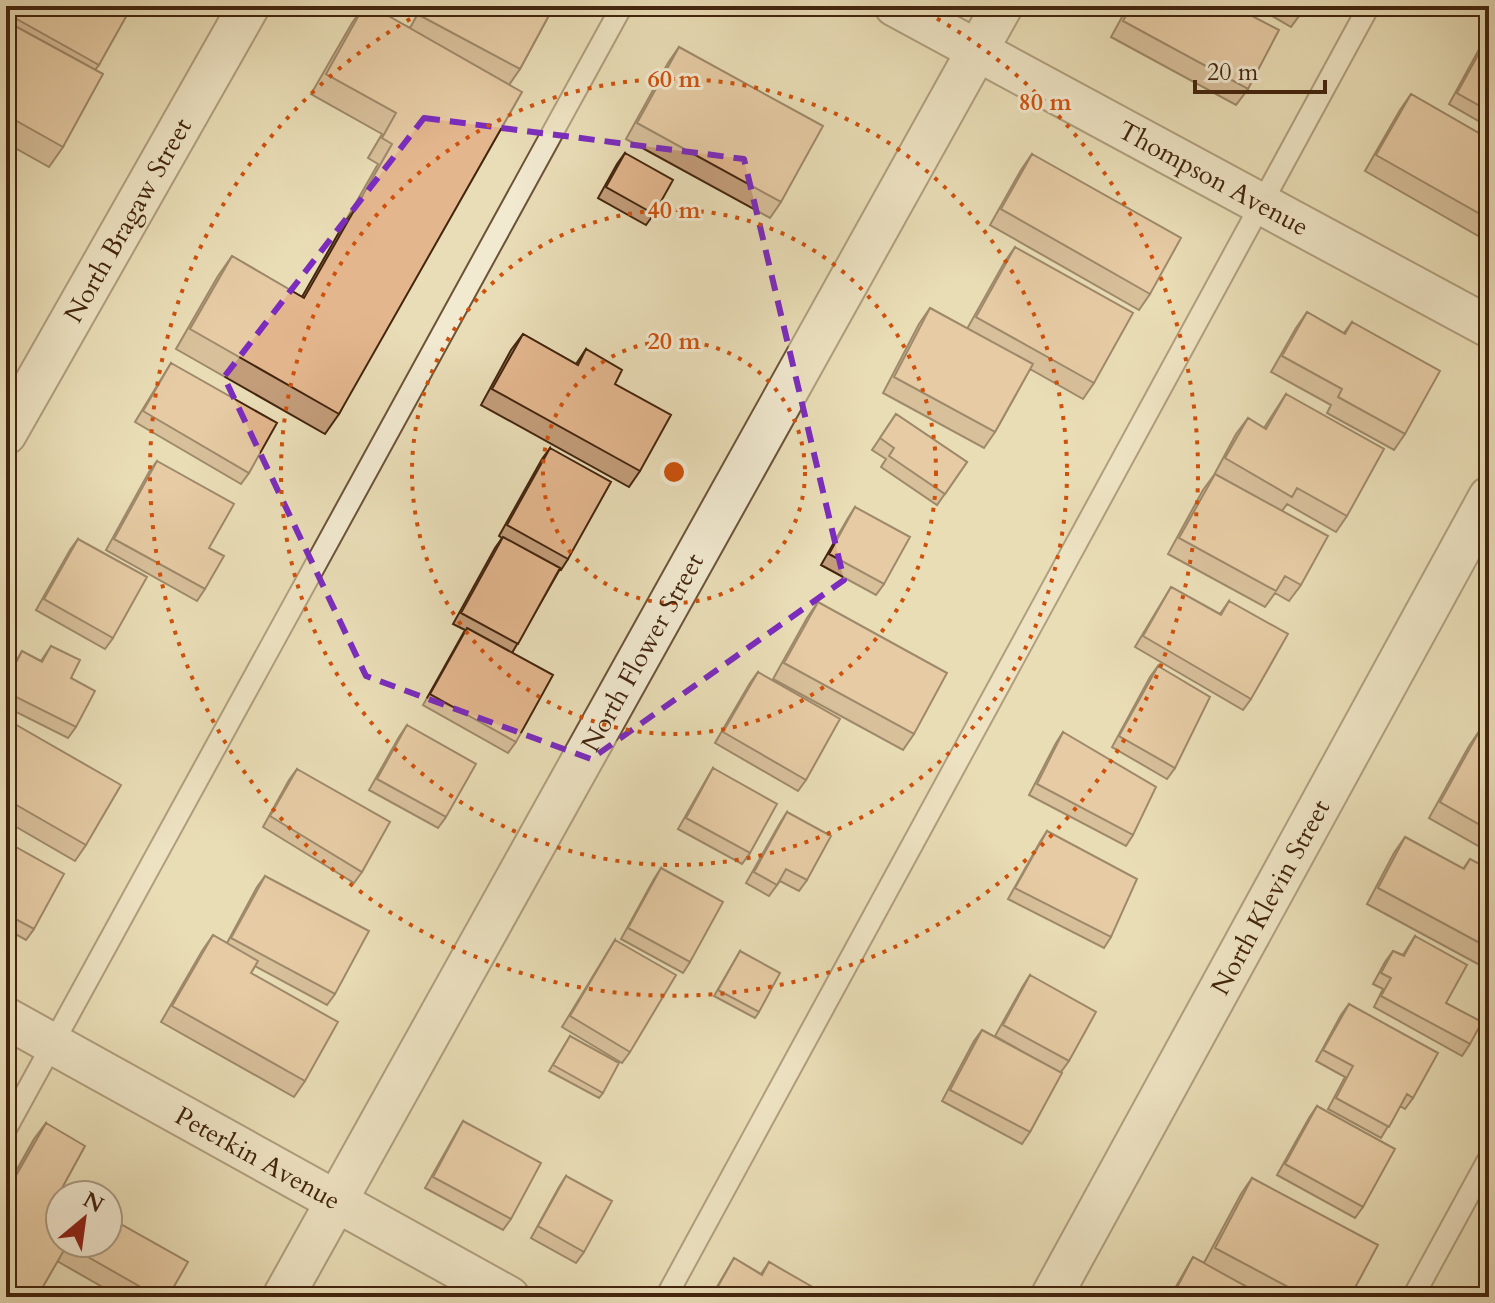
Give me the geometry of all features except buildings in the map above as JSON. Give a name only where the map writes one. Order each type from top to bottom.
[{"type":"street","name":"North Bragaw Street","points":[[6,434],[249,6]]},
{"type":"street","name":"Thompson Avenue","points":[[895,6],[1489,327]]},
{"type":"street","name":"North Flower Street","points":[[283,1297],[1002,6]]},
{"type":"street","name":"North Klevin Street","points":[[1051,1297],[1489,497]]},
{"type":"street","name":"Peterkin Avenue","points":[[6,1018],[509,1297]]},
{"type":"lane","points":[[6,1129],[622,6]]},
{"type":"lane","points":[[666,1297],[1369,6]]},
{"type":"lane","points":[[1413,1297],[1489,1158]]},
{"type":"highlighted area","points":[[424,118],[744,159],[844,580],[591,759],[366,676],[224,377]]}]
